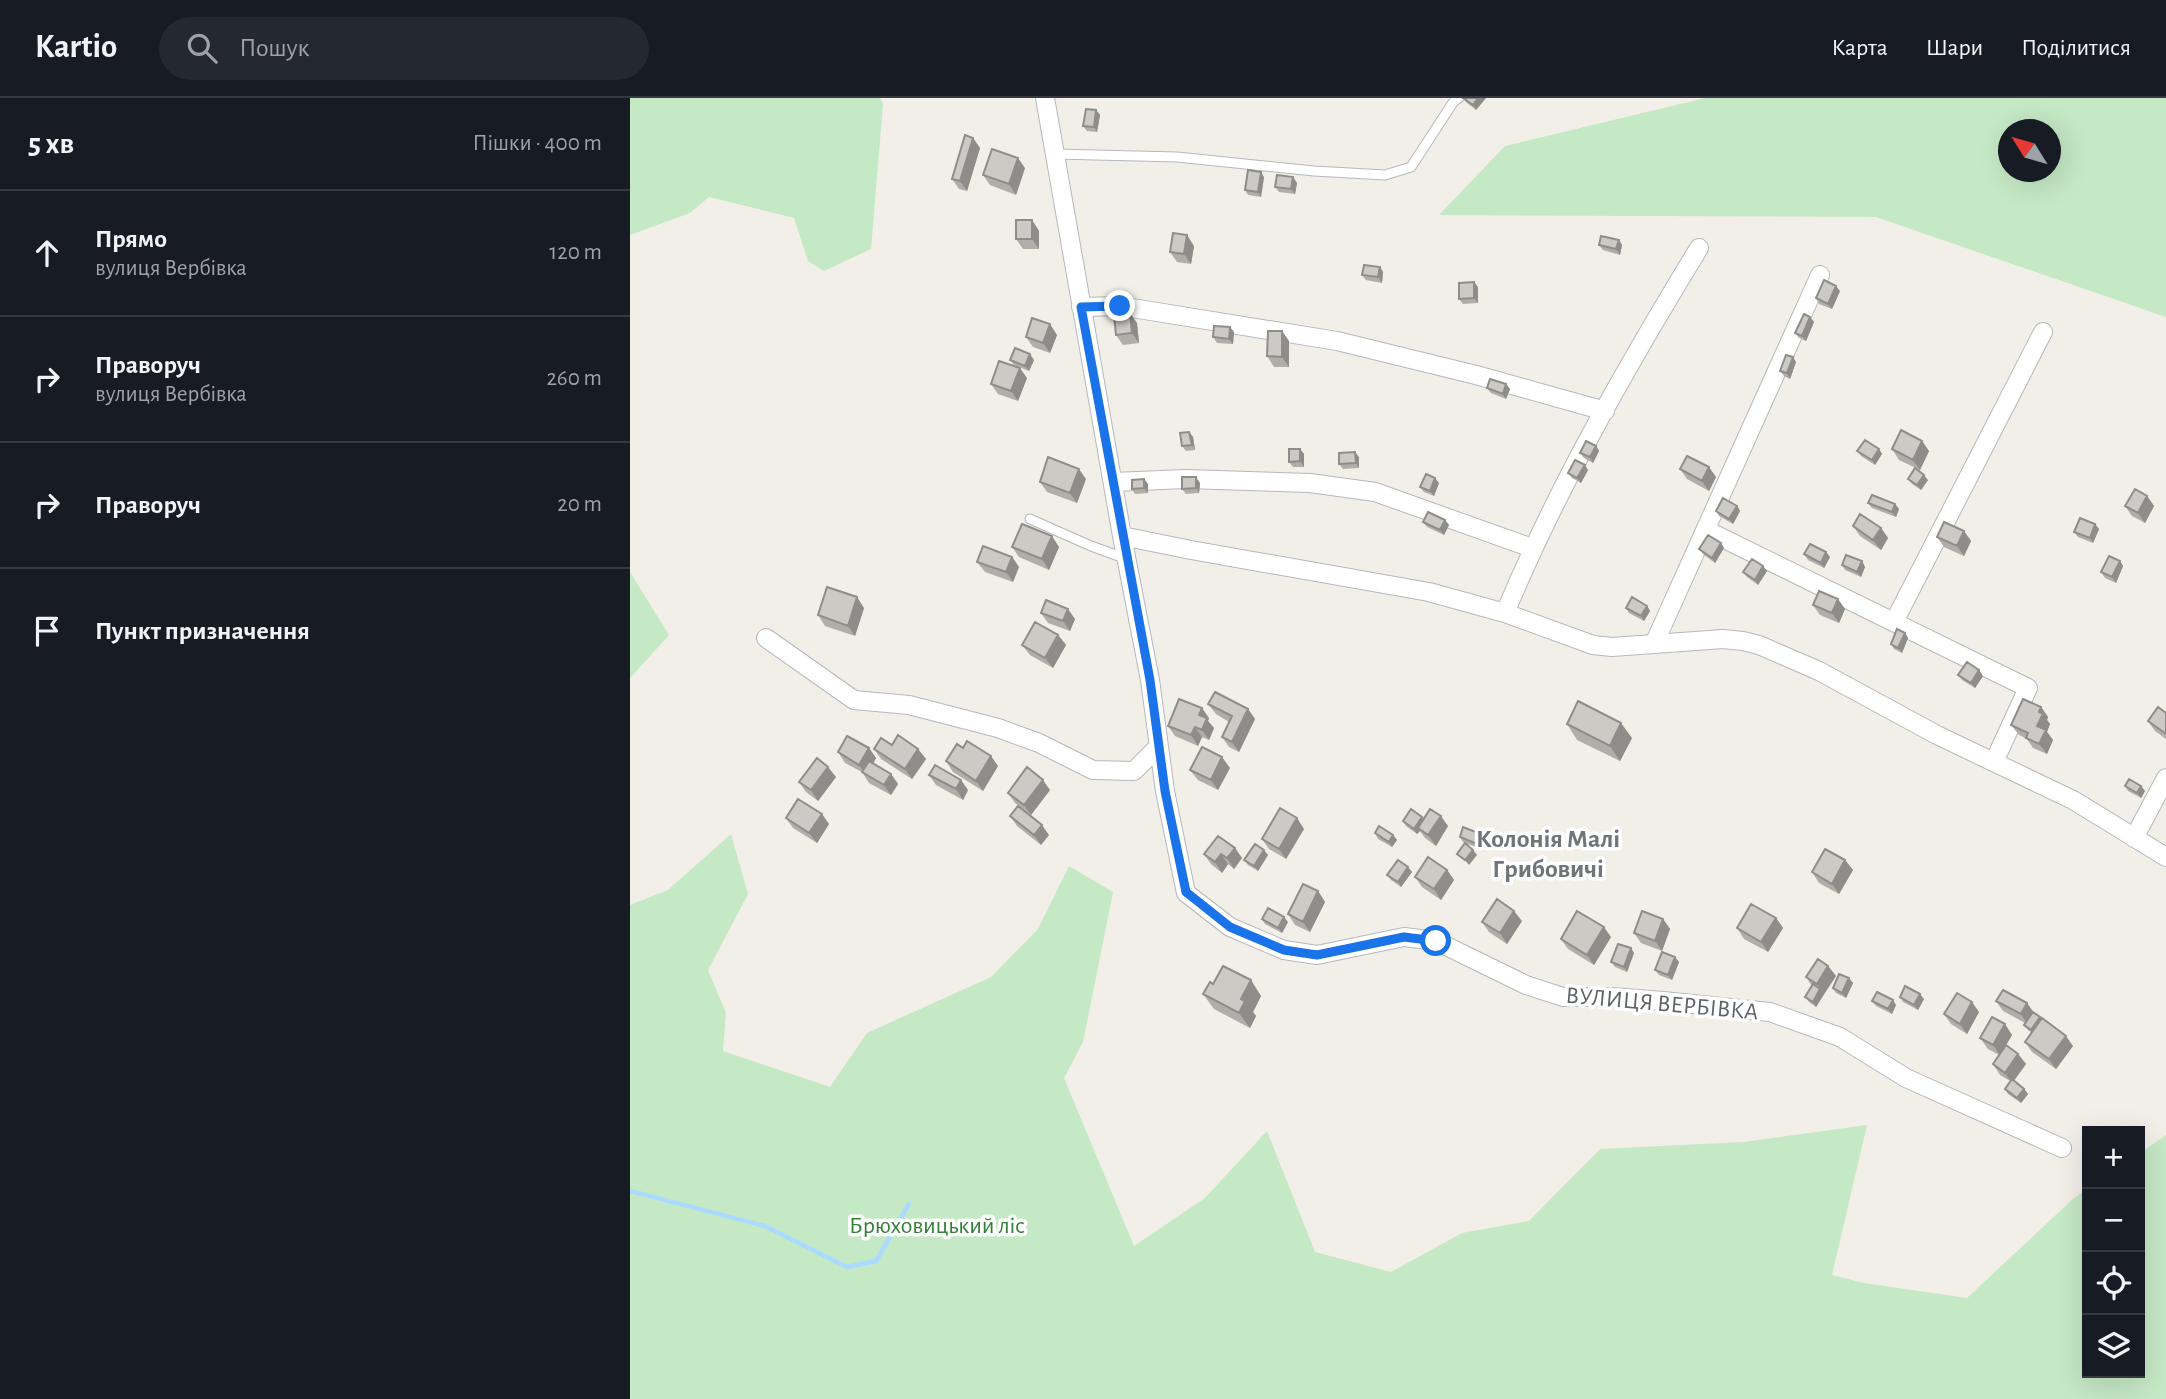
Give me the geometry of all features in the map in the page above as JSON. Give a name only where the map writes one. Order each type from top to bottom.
[{"type":"street","name":"ВУЛИЦЯ ВЕРБІВКА","points":[[1045,98],[1112,482],[1150,680],[1165,791],[1186,892],[1230,927],[1284,950],[1317,955],[1404,937],[1436,941],[1526,985],[1563,997],[1638,999],[1770,1012],[1840,1038],[1906,1078],[2062,1147]]},
{"type":"street","points":[[1505,612],[1532,548],[1633,356],[1699,248]]},
{"type":"street","points":[[1654,644],[1821,275]]},
{"type":"street","points":[[1081,307],[1120,306],[1337,341],[1476,375],[1605,411]]},
{"type":"street","points":[[1894,622],[2043,332]]},
{"type":"street","points":[[1112,482],[1186,479],[1310,483],[1375,492],[1532,548]]},
{"type":"street","points":[[1706,530],[2028,688],[1994,762]]},
{"type":"street","points":[[1122,536],[1429,592],[1505,612],[1593,645],[1612,647],[1723,639],[1759,645],[1819,671],[1937,735],[2073,800],[2166,857]]},
{"type":"street","points":[[766,638],[854,699],[909,705],[998,728],[1039,743],[1093,770],[1134,771],[1159,746]]},
{"type":"street","points":[[2134,838],[2166,778]]},
{"type":"lane","points":[[1055,154],[1177,157],[1314,171],[1385,175],[1411,167],[1454,101],[1459,98]]},
{"type":"lane","points":[[1030,519],[1126,559]]},
{"type":"green space","points":[[630,98],[880,98],[883,104],[871,249],[824,271],[808,261],[794,218],[709,197],[690,213],[630,235]]},
{"type":"green space","points":[[1705,98],[2166,98],[2166,317],[1876,217],[1439,215],[1505,146]]},
{"type":"green space","points":[[630,572],[669,635],[630,678]]},
{"type":"green space","name":"Брюховицький ліс","points":[[731,834],[748,894],[708,970],[726,1013],[723,1051],[830,1087],[867,1033],[991,977],[1038,929],[1069,866],[1113,892],[1083,1042],[1064,1078],[1134,1246],[1205,1198],[1267,1131],[1315,1252],[1391,1272],[1462,1233],[1529,1221],[1600,1149],[1744,1142],[1867,1125],[1832,1275],[1864,1283],[1967,1298],[2082,1193],[2082,1378],[2145,1378],[2145,1150],[2166,1135],[2166,1399],[630,1399],[630,905],[668,890]]},
{"type":"building","points":[[1463,98],[1478,98],[1473,105]]},
{"type":"building","points":[[1086,109],[1096,110],[1094,127],[1083,126]]},
{"type":"building","points":[[965,135],[973,138],[960,181],[952,179]]},
{"type":"building","points":[[992,149],[1018,158],[1009,184],[983,175]]},
{"type":"building","points":[[1248,170],[1261,172],[1258,192],[1245,190]]},
{"type":"building","points":[[1277,175],[1293,177],[1291,189],[1275,187]]},
{"type":"building","points":[[1016,220],[1032,220],[1032,239],[1016,239]]},
{"type":"building","points":[[1173,233],[1187,235],[1184,254],[1170,252]]},
{"type":"building","points":[[1601,236],[1619,240],[1616,249],[1599,245]]},
{"type":"building","points":[[1364,265],[1380,267],[1378,277],[1362,275]]},
{"type":"building","points":[[1824,280],[1836,286],[1828,304],[1816,298]]},
{"type":"building","points":[[1474,282],[1474,298],[1459,299],[1459,283]]},
{"type":"building","points":[[1130,313],[1132,333],[1116,335],[1114,314]]},
{"type":"building","points":[[1804,314],[1810,317],[1802,336],[1795,333]]},
{"type":"building","points":[[1032,318],[1050,324],[1043,343],[1026,337]]},
{"type":"building","points":[[1214,326],[1230,327],[1229,339],[1213,337]]},
{"type":"building","points":[[1268,331],[1282,331],[1282,357],[1267,356]]},
{"type":"building","points":[[1015,348],[1030,354],[1025,366],[1010,360]]},
{"type":"building","points":[[1786,355],[1793,357],[1787,373],[1780,371]]},
{"type":"building","points":[[999,361],[1020,368],[1011,391],[991,384]]},
{"type":"building","points":[[1490,379],[1506,384],[1503,394],[1487,388]]},
{"type":"building","points":[[1901,430],[1922,441],[1913,460],[1892,449]]},
{"type":"building","points":[[1189,432],[1192,445],[1182,446],[1180,433]]},
{"type":"building","points":[[1865,440],[1879,449],[1872,460],[1857,451]]},
{"type":"building","points":[[1586,441],[1596,446],[1590,457],[1580,453]]},
{"type":"building","points":[[1289,449],[1300,449],[1300,461],[1289,462]]},
{"type":"building","points":[[1355,452],[1356,463],[1339,464],[1339,453]]},
{"type":"building","points":[[1687,456],[1709,467],[1702,481],[1680,469]]},
{"type":"building","points":[[1048,457],[1079,469],[1070,493],[1040,482]]},
{"type":"building","points":[[1575,460],[1585,465],[1577,478],[1568,473]]},
{"type":"building","points":[[1915,468],[1924,475],[1917,485],[1908,479]]},
{"type":"building","points":[[1426,474],[1435,478],[1430,491],[1420,487]]},
{"type":"building","points":[[1182,477],[1196,477],[1196,488],[1182,489]]},
{"type":"building","points":[[1144,479],[1144,488],[1132,489],[1132,480]]},
{"type":"building","points":[[2135,489],[2147,496],[2138,513],[2125,506]]},
{"type":"building","points":[[1872,495],[1895,504],[1892,512],[1868,503]]},
{"type":"building","points":[[1723,498],[1737,506],[1729,519],[1716,511]]},
{"type":"building","points":[[1428,512],[1445,520],[1440,530],[1423,522]]},
{"type":"building","points":[[1860,514],[1881,528],[1873,540],[1853,526]]},
{"type":"building","points":[[2080,518],[2095,524],[2090,538],[2074,532]]},
{"type":"building","points":[[1944,522],[1964,531],[1957,546],[1937,537]]},
{"type":"building","points":[[1022,524],[1052,536],[1042,559],[1012,547]]},
{"type":"building","points":[[1708,535],[1721,543],[1712,558],[1699,549]]},
{"type":"building","points":[[1810,544],[1826,552],[1821,563],[1804,554]]},
{"type":"building","points":[[983,546],[1012,557],[1006,572],[977,562]]},
{"type":"building","points":[[1846,555],[1862,561],[1857,572],[1842,565]]},
{"type":"building","points":[[2109,556],[2120,561],[2112,577],[2101,572]]},
{"type":"building","points":[[1752,559],[1763,566],[1755,580],[1743,572]]},
{"type":"building","points":[[827,587],[857,597],[848,626],[818,615]]},
{"type":"building","points":[[1819,591],[1838,599],[1832,613],[1813,605]]},
{"type":"building","points":[[1632,597],[1647,606],[1641,616],[1626,608]]},
{"type":"building","points":[[1046,600],[1068,609],[1063,621],[1041,613]]},
{"type":"building","points":[[1035,622],[1058,635],[1045,658],[1022,645]]},
{"type":"building","points":[[1897,629],[1905,633],[1898,648],[1891,644]]},
{"type":"building","points":[[1967,662],[1979,670],[1971,683],[1958,675]]},
{"type":"building","points":[[1215,692],[1248,709],[1232,742],[1222,737],[1232,716],[1208,704]]},
{"type":"building","points":[[1179,699],[1202,708],[1199,715],[1207,718],[1202,730],[1195,727],[1191,735],[1168,726]]},
{"type":"building","points":[[2023,699],[2041,707],[2039,712],[2043,714],[2037,726],[2046,730],[2039,744],[2026,738],[2028,733],[2011,725]]},
{"type":"building","points":[[1578,701],[1621,723],[1610,746],[1567,724]]},
{"type":"building","points":[[2158,707],[2166,713],[2165,733],[2148,721]]},
{"type":"building","points":[[898,735],[918,749],[905,769],[874,749],[881,738],[892,745]]},
{"type":"building","points":[[847,736],[869,748],[859,765],[838,752]]},
{"type":"building","points":[[967,741],[991,756],[976,781],[946,761],[957,744],[963,748]]},
{"type":"building","points":[[1202,747],[1222,757],[1211,780],[1190,770]]},
{"type":"building","points":[[817,758],[828,767],[811,790],[799,782]]},
{"type":"building","points":[[869,761],[891,774],[884,785],[862,772]]},
{"type":"building","points":[[935,765],[961,780],[956,789],[929,775]]},
{"type":"building","points":[[1027,767],[1043,780],[1024,805],[1008,793]]},
{"type":"building","points":[[2129,779],[2141,786],[2137,793],[2125,786]]},
{"type":"building","points":[[798,799],[822,814],[809,833],[786,818]]},
{"type":"building","points":[[1018,806],[1042,825],[1034,835],[1010,816]]},
{"type":"building","points":[[1280,808],[1297,818],[1279,849],[1262,839]]},
{"type":"building","points":[[1411,809],[1422,817],[1414,829],[1403,821]]},
{"type":"building","points":[[1430,809],[1441,816],[1428,835],[1418,828]]},
{"type":"building","points":[[1379,826],[1393,835],[1389,842],[1375,833]]},
{"type":"building","points":[[1463,827],[1481,834],[1477,844],[1460,837]]},
{"type":"building","points":[[1218,836],[1235,848],[1227,858],[1221,854],[1215,862],[1204,854]]},
{"type":"building","points":[[1465,843],[1473,850],[1465,860],[1457,854]]},
{"type":"building","points":[[1255,844],[1264,850],[1254,866],[1244,860]]},
{"type":"building","points":[[1825,849],[1845,860],[1832,884],[1812,872]]},
{"type":"building","points":[[1428,857],[1447,870],[1434,889],[1415,877]]},
{"type":"building","points":[[1398,860],[1408,867],[1398,882],[1387,875]]},
{"type":"building","points":[[1303,884],[1318,891],[1303,922],[1288,914]]},
{"type":"building","points":[[1497,899],[1514,911],[1500,933],[1482,922]]},
{"type":"building","points":[[1751,904],[1776,918],[1761,942],[1737,928]]},
{"type":"building","points":[[1268,908],[1284,917],[1278,928],[1262,919]]},
{"type":"building","points":[[1577,911],[1604,927],[1587,955],[1561,939]]},
{"type":"building","points":[[1642,911],[1663,919],[1655,941],[1634,933]]},
{"type":"building","points":[[1618,944],[1631,948],[1624,967],[1611,962]]},
{"type":"building","points":[[1662,952],[1675,957],[1668,975],[1655,970]]},
{"type":"building","points":[[1818,959],[1828,966],[1817,984],[1806,977]]},
{"type":"building","points":[[1223,966],[1251,980],[1241,999],[1245,1001],[1239,1013],[1203,994],[1210,982],[1213,984]]},
{"type":"building","points":[[1839,974],[1849,978],[1842,993],[1833,988]]},
{"type":"building","points":[[1813,984],[1820,989],[1813,1002],[1805,997]]},
{"type":"building","points":[[1905,986],[1920,994],[1914,1005],[1900,997]]},
{"type":"building","points":[[2003,990],[2027,1003],[2021,1014],[1996,1001]]},
{"type":"building","points":[[1877,992],[1893,1000],[1888,1009],[1872,1001]]},
{"type":"building","points":[[1957,993],[1972,1002],[1960,1024],[1944,1014]]},
{"type":"building","points":[[2033,1012],[2040,1017],[2031,1030],[2024,1025]]},
{"type":"building","points":[[1992,1017],[2005,1024],[1993,1045],[1980,1038]]},
{"type":"building","points":[[2042,1018],[2066,1036],[2049,1059],[2025,1042]]},
{"type":"building","points":[[2006,1045],[2018,1054],[2005,1073],[1993,1064]]},
{"type":"building","points":[[2012,1079],[2024,1089],[2017,1098],[2005,1089]]},
{"type":"waterway","points":[[630,1191],[765,1226],[847,1267],[876,1261],[909,1204]]},
{"type":"district","name":"Колонія Малі Грибовичі","points":[[1548,853]]},
{"type":"route","points":[[1120,306],[1081,307],[1150,680],[1165,791],[1186,892],[1230,927],[1284,950],[1317,955],[1404,937],[1436,941]]}]
